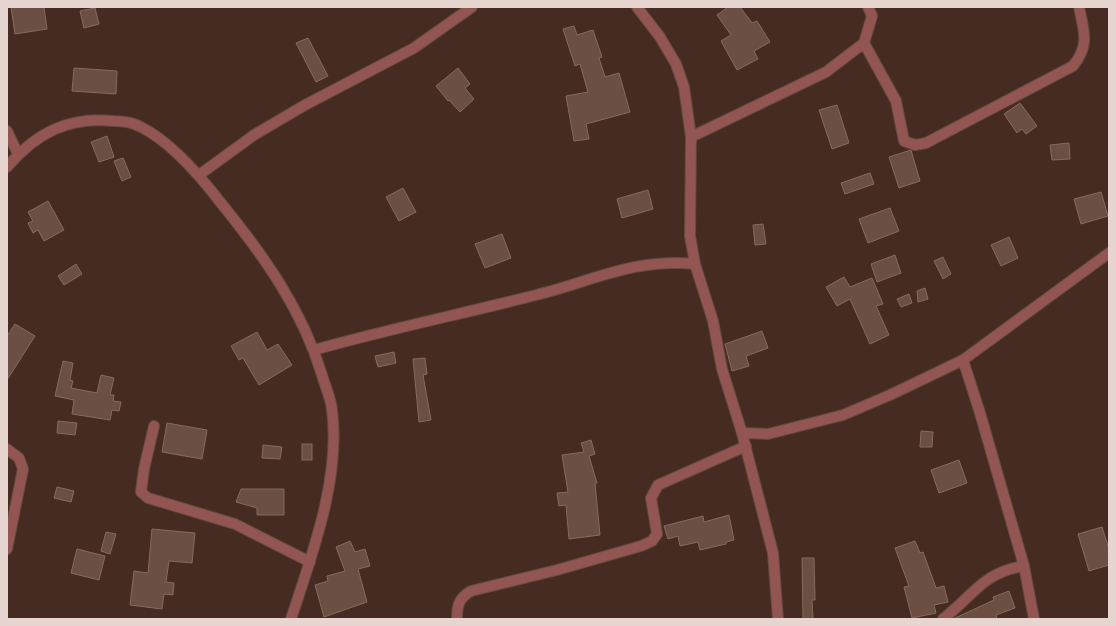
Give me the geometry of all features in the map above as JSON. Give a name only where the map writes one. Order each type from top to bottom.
[{"type":"street","points":[[199,175],[254,136],[305,105],[414,48],[472,7]]},
{"type":"street","points":[[638,7],[660,37],[676,64],[684,87],[691,137],[690,236],[695,264],[713,321],[722,369],[746,446],[773,553],[778,619]]},
{"type":"street","points":[[691,137],[826,72],[864,43],[872,16],[868,7]]},
{"type":"street","points":[[864,43],[878,65],[896,101],[904,141],[915,145],[926,143],[1073,66],[1081,56],[1086,42],[1079,7]]},
{"type":"street","points":[[7,167],[18,154],[39,137],[75,121],[95,119],[117,121],[140,126],[159,138],[199,175],[253,242],[276,275],[292,302],[314,350],[332,408],[334,439],[326,501],[310,562],[290,619]]},
{"type":"street","points":[[7,131],[18,154]]},
{"type":"street","points":[[742,433],[768,434],[843,415],[890,395],[963,360],[1109,253]]},
{"type":"street","points":[[314,350],[384,330],[458,315],[540,294],[605,274],[645,264],[672,262],[695,264]]},
{"type":"street","points":[[963,360],[980,413],[1024,566],[1034,619]]},
{"type":"street","points":[[154,426],[141,482],[141,492],[148,498],[234,524],[310,562]]},
{"type":"street","points":[[457,619],[457,606],[462,597],[471,590],[557,570],[641,546],[652,541],[657,534],[651,498],[658,485],[746,446]]},
{"type":"street","points":[[7,449],[19,458],[22,469],[7,549]]},
{"type":"street","points":[[943,619],[987,579],[999,572],[1024,566]]},
{"type":"building","points":[[11,7],[44,7],[47,29],[15,34]]},
{"type":"building","points":[[728,7],[740,7],[752,23],[757,21],[770,42],[754,51],[758,59],[737,70],[721,41],[731,35],[717,15]]},
{"type":"building","points":[[95,8],[99,24],[84,28],[80,11]]},
{"type":"building","points":[[574,26],[577,35],[593,30],[602,57],[599,58],[605,77],[619,73],[630,112],[586,124],[589,139],[574,141],[566,96],[588,92],[580,64],[575,66],[563,29]]},
{"type":"building","points":[[308,38],[328,76],[316,82],[296,43]]},
{"type":"building","points":[[74,68],[117,71],[116,94],[72,91]]},
{"type":"building","points":[[458,68],[470,84],[465,88],[474,99],[460,112],[449,100],[448,101],[436,86]]},
{"type":"building","points":[[1020,103],[1037,126],[1026,134],[1022,129],[1017,133],[1004,114]]},
{"type":"building","points":[[837,105],[849,143],[832,149],[819,110]]},
{"type":"building","points":[[107,136],[114,157],[99,162],[91,142]]},
{"type":"building","points":[[1069,143],[1070,159],[1052,160],[1050,145]]},
{"type":"building","points":[[911,150],[920,181],[899,188],[889,157]]},
{"type":"building","points":[[123,158],[131,177],[122,181],[114,161]]},
{"type":"building","points":[[870,173],[874,184],[845,194],[841,183]]},
{"type":"building","points":[[403,188],[416,212],[399,221],[386,197]]},
{"type":"building","points":[[648,190],[653,209],[622,218],[617,199]]},
{"type":"building","points":[[1101,192],[1108,216],[1081,224],[1074,199]]},
{"type":"building","points":[[48,201],[64,230],[44,241],[38,230],[33,233],[28,223],[33,221],[28,212]]},
{"type":"building","points":[[890,208],[899,231],[868,243],[859,219]]},
{"type":"building","points":[[763,224],[766,244],[755,245],[753,225]]},
{"type":"building","points":[[502,234],[511,258],[485,268],[475,244]]},
{"type":"building","points":[[1009,237],[1018,258],[1001,266],[991,245]]},
{"type":"building","points":[[895,255],[901,273],[877,282],[871,264]]},
{"type":"building","points":[[943,257],[951,274],[943,279],[934,261]]},
{"type":"building","points":[[76,264],[82,274],[64,285],[58,276]]},
{"type":"building","points":[[844,277],[850,287],[872,278],[883,304],[876,306],[889,335],[870,344],[850,299],[837,306],[826,287]]},
{"type":"building","points":[[925,288],[928,299],[918,302],[917,291]]},
{"type":"building","points":[[909,294],[912,303],[901,307],[897,299]]},
{"type":"building","points":[[15,324],[35,336],[7,380],[7,336]]},
{"type":"building","points":[[762,331],[768,348],[746,356],[749,366],[732,371],[725,344]]},
{"type":"building","points":[[257,332],[267,350],[278,344],[292,365],[259,385],[243,358],[239,360],[231,346]]},
{"type":"building","points":[[394,352],[396,363],[378,367],[375,356]]},
{"type":"building","points":[[425,358],[427,374],[423,375],[431,420],[419,422],[413,359]]},
{"type":"building","points":[[63,361],[73,363],[70,380],[73,381],[71,388],[97,393],[101,375],[114,378],[110,395],[114,395],[113,401],[121,402],[119,411],[112,410],[110,420],[72,414],[74,400],[55,396]]},
{"type":"building","points":[[58,421],[77,423],[75,435],[57,433]]},
{"type":"building","points":[[167,423],[207,430],[202,459],[162,452]]},
{"type":"building","points":[[921,431],[933,432],[932,447],[920,447]]},
{"type":"building","points":[[591,440],[595,454],[589,456],[597,483],[595,483],[600,535],[569,539],[566,505],[559,506],[557,493],[568,492],[562,455],[584,452],[581,443]]},
{"type":"building","points":[[302,444],[312,444],[312,460],[302,460]]},
{"type":"building","points":[[263,445],[282,447],[280,459],[262,458]]},
{"type":"building","points":[[959,460],[967,483],[939,493],[931,470]]},
{"type":"building","points":[[57,487],[74,491],[71,502],[54,498]]},
{"type":"building","points":[[241,489],[284,489],[284,515],[257,515],[257,508],[236,502]]},
{"type":"building","points":[[729,515],[734,540],[726,542],[726,544],[700,550],[698,542],[680,546],[678,536],[668,539],[664,526],[703,516],[704,522]]},
{"type":"building","points":[[1102,527],[1109,549],[1109,565],[1089,571],[1078,534]]},
{"type":"building","points":[[152,529],[195,533],[192,563],[169,561],[166,582],[174,583],[173,595],[164,594],[162,609],[130,605],[134,571],[148,573]]},
{"type":"building","points":[[106,532],[116,534],[110,554],[101,551]]},
{"type":"building","points":[[350,541],[355,552],[365,549],[370,566],[358,569],[367,602],[324,617],[315,585],[328,581],[327,576],[345,571],[336,547]]},
{"type":"building","points":[[915,541],[920,553],[923,552],[936,588],[944,586],[948,602],[934,605],[936,613],[912,618],[904,587],[909,586],[895,548]]},
{"type":"building","points":[[77,549],[105,556],[99,580],[71,573]]},
{"type":"building","points":[[802,558],[814,558],[815,600],[812,600],[813,619],[803,619]]},
{"type":"building","points":[[1009,591],[1015,608],[996,615],[997,619],[953,619],[994,600],[993,597]]}]
